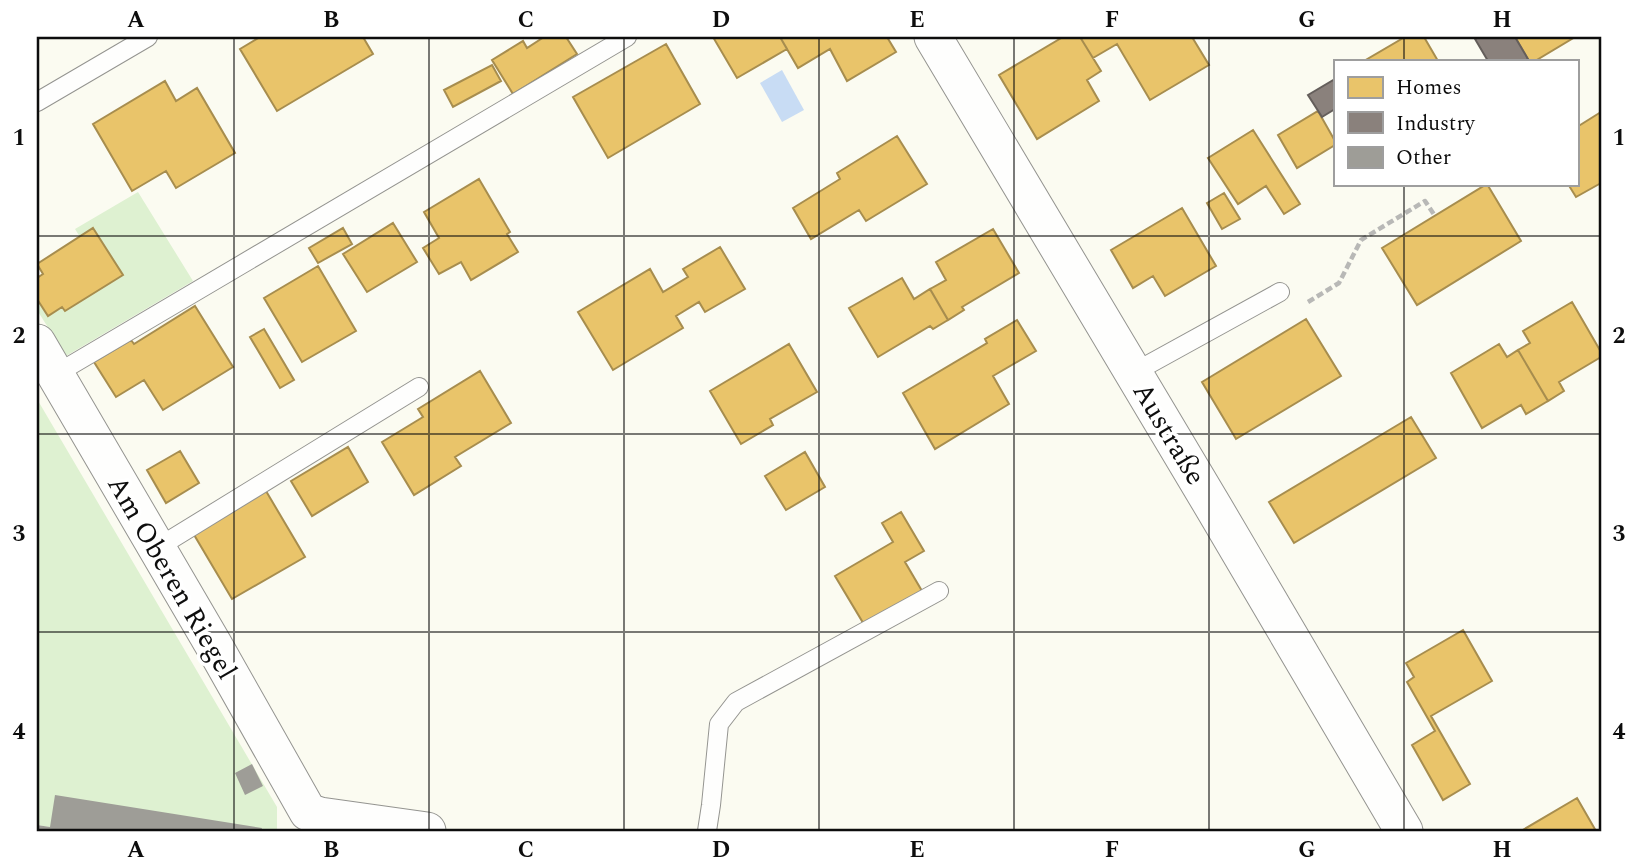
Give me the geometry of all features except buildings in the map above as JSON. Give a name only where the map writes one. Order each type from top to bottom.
[{"type":"street","name":"Austraße","points":[[933,37],[1404,831]]},
{"type":"street","name":"Am Oberen Riegel","points":[[37,343],[308,812],[427,831]]},
{"type":"lane","points":[[37,103],[148,37]]},
{"type":"lane","points":[[56,374],[627,37]]},
{"type":"lane","points":[[1133,373],[1280,292]]},
{"type":"lane","points":[[157,548],[419,387]]},
{"type":"lane","points":[[707,831],[719,724],[736,702],[939,591]]},
{"type":"path","points":[[1305,304],[1339,283],[1362,240],[1425,201],[1436,216]]},
{"type":"green space","points":[[138,192],[193,281],[66,356],[37,310],[37,299],[48,316],[62,307],[65,311],[122,275],[94,229],[80,237],[75,229]]},
{"type":"green space","points":[[37,399],[277,807],[277,831],[75,831],[37,825]]},
{"type":"water","points":[[782,70],[804,110],[782,122],[760,83]]}]
